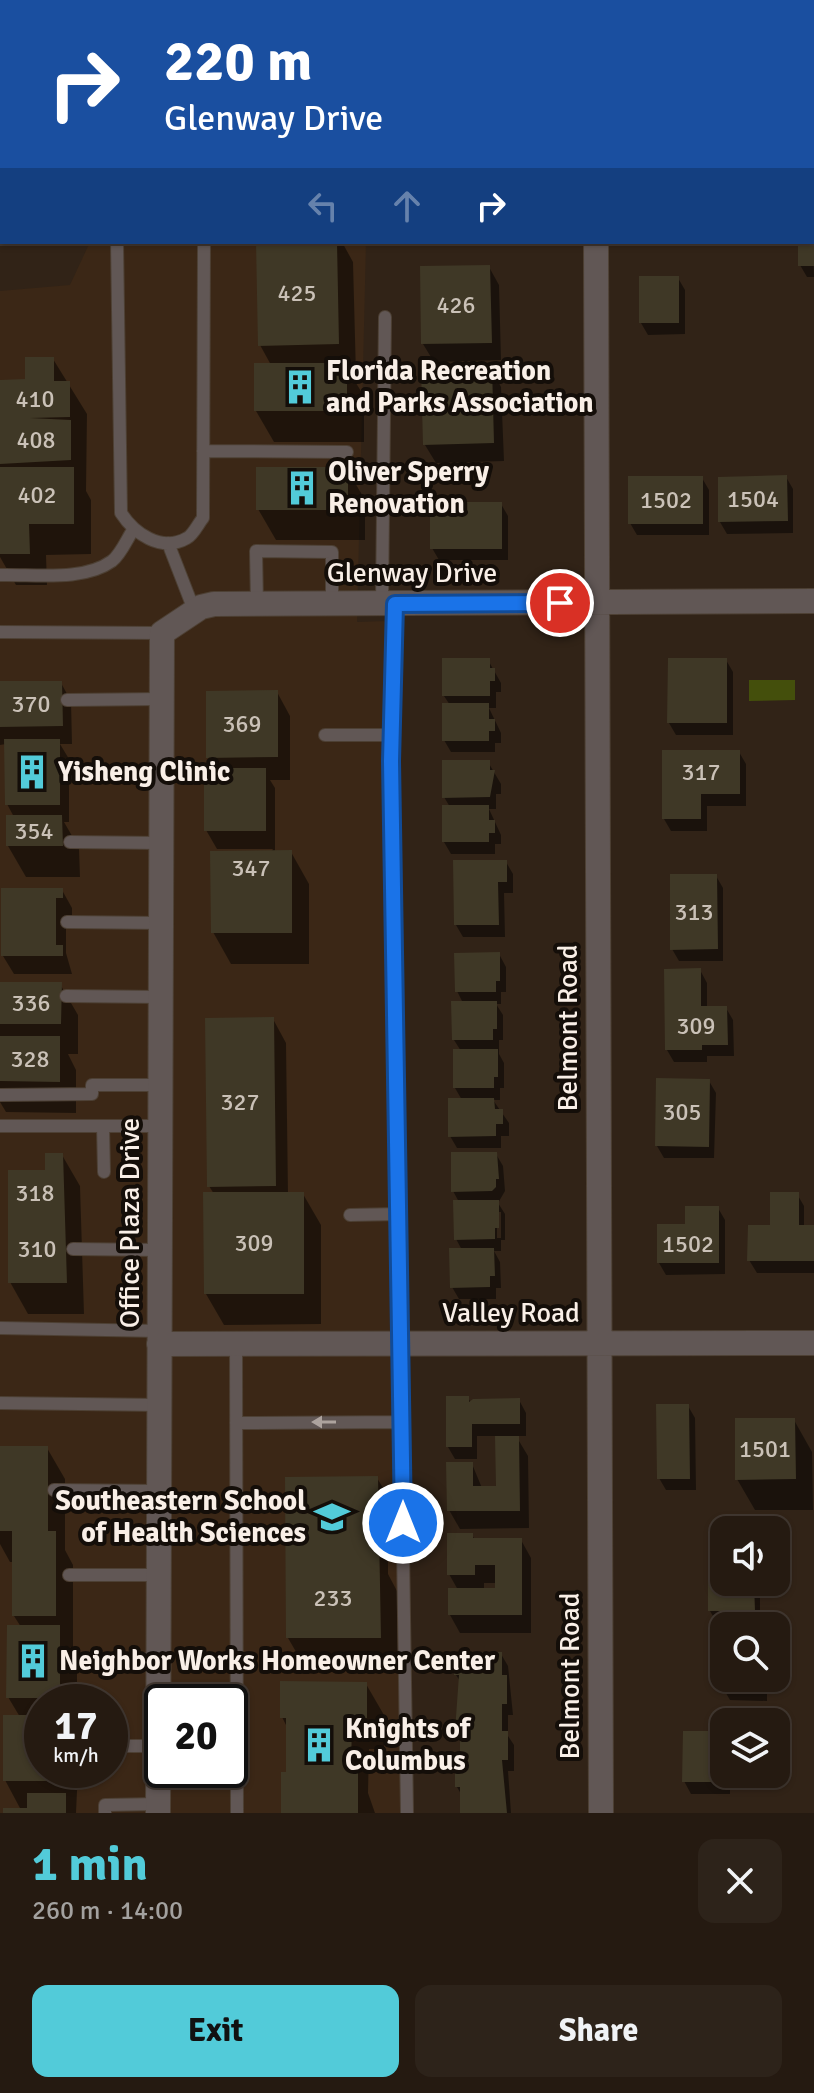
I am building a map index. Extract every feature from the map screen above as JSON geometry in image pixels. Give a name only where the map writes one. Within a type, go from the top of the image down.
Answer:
[{"type":"street","name":"Belmont Road","points":[[596,244],[601,1813]]},
{"type":"street","name":"Glenway Drive","points":[[162,633],[194,610],[214,604],[814,601]]},
{"type":"street","name":"Office Plaza Drive","points":[[158,1684],[162,633]]},
{"type":"street","name":"Valley Road","points":[[159,1338],[236,1344],[814,1343]]},
{"type":"lane","points":[[117,244],[121,513],[133,530],[149,540],[168,543],[187,538],[203,518],[204,244]]},
{"type":"lane","points":[[385,317],[407,1813]]},
{"type":"lane","points":[[203,451],[347,452]]},
{"type":"lane","points":[[0,575],[80,573],[97,568],[114,560],[133,530]]},
{"type":"lane","points":[[168,543],[194,610]]},
{"type":"lane","points":[[257,604],[256,551],[332,552],[332,604]]},
{"type":"lane","points":[[0,632],[162,633]]},
{"type":"lane","points":[[67,700],[161,699]]},
{"type":"lane","points":[[325,735],[391,735]]},
{"type":"lane","points":[[71,773],[161,774]]},
{"type":"lane","points":[[70,842],[161,843]]},
{"type":"lane","points":[[67,922],[161,923]]},
{"type":"lane","points":[[66,996],[161,997]]},
{"type":"lane","points":[[0,1095],[92,1094],[92,1085],[160,1085]]},
{"type":"lane","points":[[0,1126],[160,1126]]},
{"type":"lane","points":[[103,1126],[104,1172]]},
{"type":"lane","points":[[350,1215],[399,1214]]},
{"type":"lane","points":[[73,1249],[160,1250]]},
{"type":"lane","points":[[0,1328],[159,1338]]},
{"type":"lane","points":[[236,1344],[237,1813]]},
{"type":"lane","points":[[0,1403],[159,1405]]},
{"type":"lane","points":[[236,1423],[402,1422]]},
{"type":"lane","points":[[54,1490],[159,1491]]},
{"type":"lane","points":[[69,1575],[159,1575]]},
{"type":"lane","points":[[70,1660],[158,1659]]},
{"type":"lane","points":[[105,1813],[105,1805],[158,1808]]},
{"type":"shaded area","points":[[89,244],[366,244],[357,622],[387,621],[402,1361],[406,1813],[0,1813],[0,291],[70,285]]},
{"type":"shaded area","points":[[749,680],[795,680],[795,700],[749,701]]},
{"type":"building","points":[[256,244],[337,244],[339,344],[258,346]]},
{"type":"building","points":[[798,244],[814,244],[814,266],[798,266]]},
{"type":"building","points":[[490,265],[492,343],[421,344],[420,266]]},
{"type":"building","points":[[639,276],[679,276],[679,323],[639,323]]},
{"type":"building","points":[[25,357],[54,357],[54,381],[70,381],[70,417],[30,418],[71,420],[71,460],[0,464],[0,380],[25,379]]},
{"type":"building","name":"Florida Recreation and Parks Association","points":[[254,363],[347,363],[347,411],[254,411]]},
{"type":"building","points":[[492,366],[494,443],[423,445],[421,368]]},
{"type":"building","points":[[0,467],[74,467],[74,524],[29,524],[30,554],[0,554]]},
{"type":"building","name":"Oliver Sperry Renovation","points":[[256,467],[348,467],[348,510],[256,510]]},
{"type":"building","points":[[787,475],[788,521],[718,522],[718,477]]},
{"type":"building","points":[[628,476],[703,476],[703,524],[628,524]]},
{"type":"building","points":[[430,502],[502,502],[502,549],[430,549]]},
{"type":"building","points":[[442,658],[490,658],[490,668],[495,668],[495,681],[490,681],[490,696],[442,696]]},
{"type":"building","points":[[668,658],[727,658],[727,723],[667,723]]},
{"type":"building","points":[[0,681],[62,681],[63,726],[0,727]]},
{"type":"building","points":[[278,690],[278,757],[206,758],[206,691]]},
{"type":"building","points":[[442,703],[489,703],[489,719],[495,719],[495,731],[489,731],[489,741],[442,741]]},
{"type":"building","name":"Yisheng Clinic","points":[[4,739],[60,739],[60,805],[5,805]]},
{"type":"building","points":[[662,750],[740,750],[740,794],[701,794],[701,819],[662,819]]},
{"type":"building","points":[[442,760],[490,760],[490,770],[495,770],[490,797],[442,798]]},
{"type":"building","points":[[204,768],[266,768],[266,831],[204,831]]},
{"type":"building","points":[[442,805],[489,805],[489,820],[495,820],[495,833],[489,833],[489,842],[442,842]]},
{"type":"building","points":[[6,815],[62,815],[63,846],[6,846]]},
{"type":"building","points":[[292,850],[292,933],[211,933],[210,851]]},
{"type":"building","points":[[453,860],[507,860],[507,882],[498,882],[499,925],[454,925]]},
{"type":"building","points":[[670,874],[717,874],[718,949],[670,950]]},
{"type":"building","points":[[1,888],[63,888],[63,898],[56,898],[56,945],[63,945],[63,956],[1,956]]},
{"type":"building","points":[[500,952],[500,981],[496,981],[496,992],[455,992],[454,953]]},
{"type":"building","points":[[701,968],[701,1006],[727,1006],[728,1045],[702,1045],[702,1050],[665,1050],[664,969]]},
{"type":"building","points":[[0,982],[62,982],[61,1024],[0,1024]]},
{"type":"building","points":[[451,1001],[497,1001],[497,1029],[493,1029],[493,1040],[452,1040]]},
{"type":"building","points":[[274,1017],[276,1186],[207,1187],[205,1018]]},
{"type":"building","points":[[0,1036],[60,1036],[60,1082],[0,1081]]},
{"type":"building","points":[[453,1049],[498,1049],[498,1077],[494,1077],[494,1088],[453,1088]]},
{"type":"building","points":[[656,1078],[710,1079],[709,1147],[655,1146]]},
{"type":"building","points":[[448,1098],[494,1098],[495,1109],[503,1109],[503,1124],[496,1124],[496,1136],[448,1137]]},
{"type":"building","points":[[451,1152],[497,1152],[499,1179],[496,1179],[496,1187],[492,1191],[451,1192]]},
{"type":"building","points":[[45,1153],[63,1153],[67,1283],[8,1283],[8,1170],[45,1170]]},
{"type":"building","points":[[203,1192],[304,1192],[304,1294],[204,1294]]},
{"type":"building","points":[[770,1192],[799,1192],[799,1225],[814,1225],[814,1261],[747,1261],[748,1225],[770,1225]]},
{"type":"building","points":[[453,1200],[499,1200],[499,1228],[495,1228],[495,1239],[454,1240]]},
{"type":"building","points":[[685,1206],[719,1206],[719,1263],[657,1263],[657,1224],[685,1224]]},
{"type":"building","points":[[449,1248],[494,1248],[495,1276],[490,1276],[490,1287],[450,1288]]},
{"type":"building","points":[[446,1396],[469,1396],[469,1402],[473,1399],[520,1398],[520,1424],[472,1424],[472,1447],[446,1447]]},
{"type":"building","points":[[656,1404],[689,1404],[690,1479],[657,1479]]},
{"type":"building","points":[[735,1418],[795,1418],[796,1479],[735,1480]]},
{"type":"building","points":[[495,1436],[519,1436],[520,1511],[447,1511],[446,1462],[473,1462],[473,1486],[496,1486]]},
{"type":"building","points":[[0,1446],[48,1446],[48,1531],[56,1531],[56,1616],[12,1616],[12,1531],[0,1531]]},
{"type":"building","points":[[378,1476],[381,1638],[286,1638],[285,1477]]},
{"type":"building","points":[[447,1533],[473,1533],[473,1538],[522,1538],[522,1615],[448,1615],[448,1588],[495,1588],[495,1565],[475,1565],[475,1575],[447,1575]]},
{"type":"building","points":[[710,1541],[710,1596],[754,1596],[755,1611],[708,1611]]},
{"type":"building","name":"Neighbor Works Homeowner Center","points":[[7,1625],[60,1625],[60,1684],[24,1684],[24,1698],[6,1698]]},
{"type":"building","points":[[454,1652],[502,1652],[502,1675],[507,1675],[507,1704],[502,1704],[502,1731],[508,1731],[508,1760],[502,1760],[507,1813],[460,1813],[460,1787],[455,1787],[455,1760],[460,1760],[460,1731],[455,1731],[459,1675],[454,1675]]},
{"type":"building","points":[[280,1681],[367,1682],[367,1718],[352,1718],[351,1772],[358,1772],[358,1813],[281,1813],[281,1772],[286,1772],[286,1718],[280,1718]]},
{"type":"building","points":[[3,1715],[24,1715],[24,1781],[3,1781]]},
{"type":"building","points":[[683,1731],[710,1731],[710,1782],[682,1782]]},
{"type":"building","points":[[27,1793],[66,1793],[66,1813],[3,1813],[3,1808],[27,1808]]},
{"type":"place","name":"Florida Recreation and Parks Association","points":[[300,387]]},
{"type":"place","name":"Oliver Sperry Renovation","points":[[302,488]]},
{"type":"place","name":"Yisheng Clinic","points":[[32,772]]},
{"type":"place","name":"Southeastern School of Health Sciences","points":[[332,1517]]},
{"type":"place","name":"Neighbor Works Homeowner Center","points":[[33,1661]]},
{"type":"place","name":"Knights of Columbus","points":[[319,1745]]},
{"type":"route","points":[[403,1523],[391,761],[395,604],[560,603]]}]
